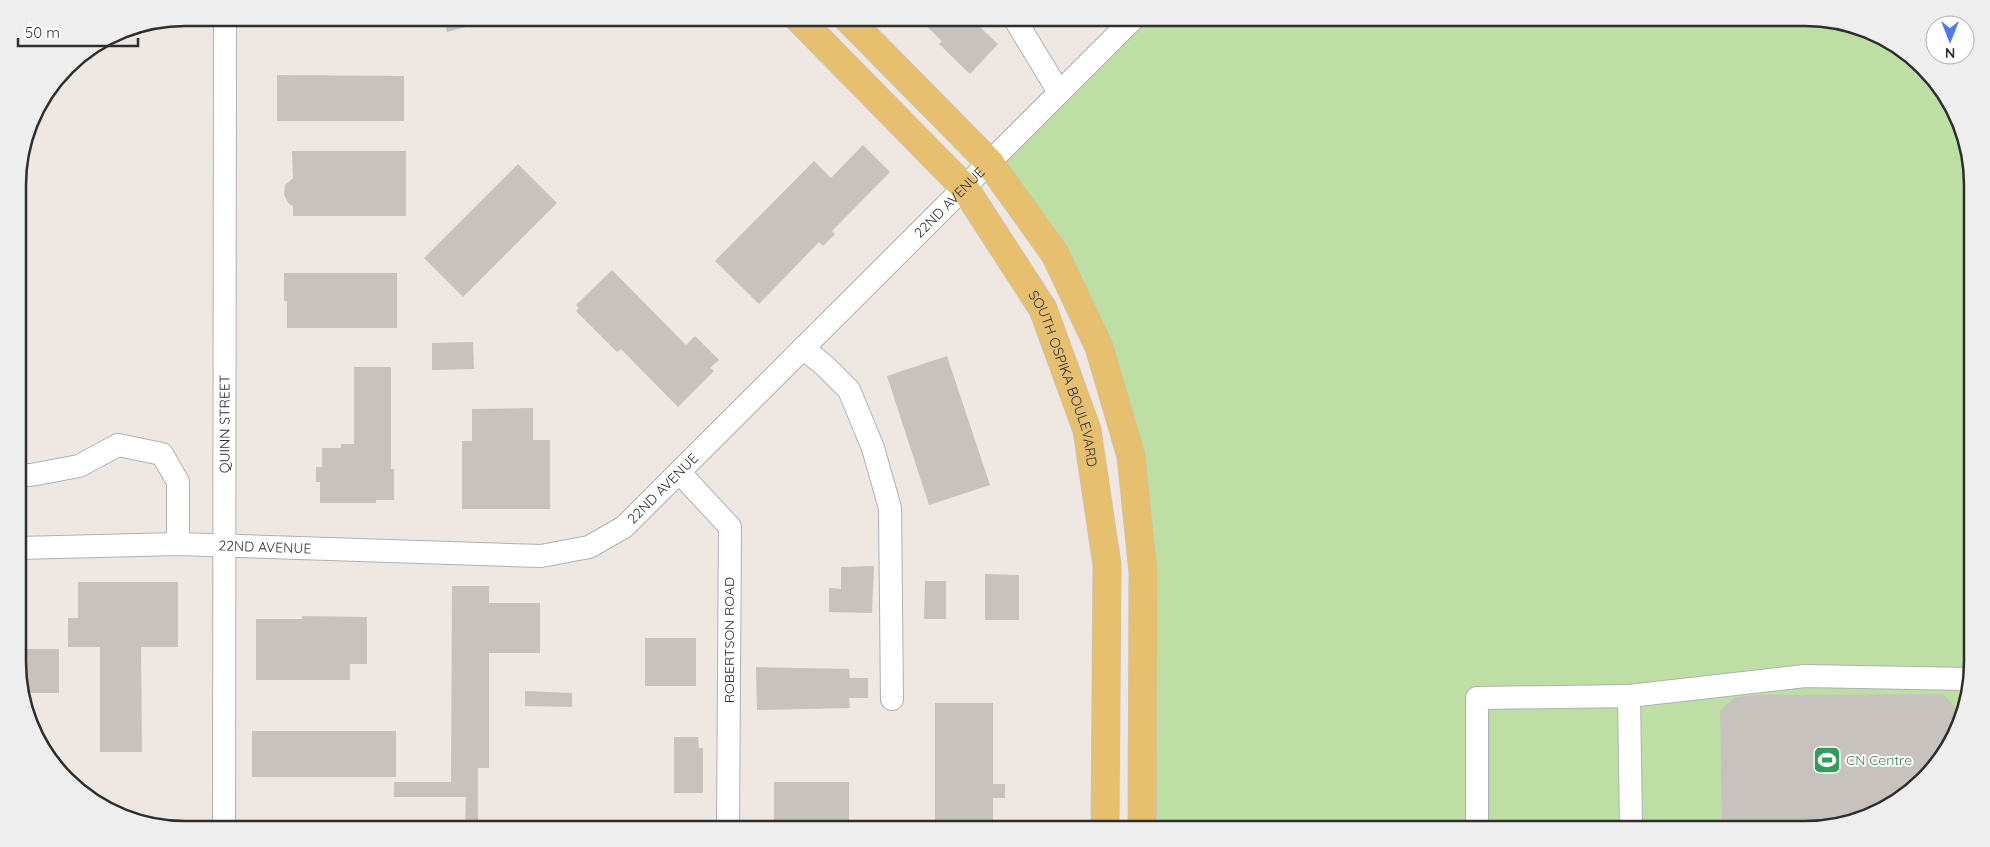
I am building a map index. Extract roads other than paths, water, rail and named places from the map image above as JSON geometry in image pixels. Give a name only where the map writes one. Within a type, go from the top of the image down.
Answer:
[{"type":"main road","name":"SOUTH OSPIKA BOULEVARD","points":[[812,26],[964,187],[1043,309],[1087,430],[1107,565],[1105,820]]},
{"type":"main road","points":[[855,26],[989,162],[1055,254],[1099,347],[1131,456],[1143,572],[1142,820]]},
{"type":"street","name":"QUINN STREET","points":[[224,26],[224,821]]},
{"type":"street","points":[[1019,26],[1059,92]]},
{"type":"street","name":"22ND AVENUE","points":[[26,548],[178,544],[541,556],[589,546],[624,527],[1126,26]]},
{"type":"street","points":[[803,348],[850,390],[873,448],[890,508],[892,699]]},
{"type":"street","points":[[26,475],[79,466],[118,445],[162,454],[178,482],[178,544]]},
{"type":"street","name":"ROBERTSON ROAD","points":[[679,472],[730,527],[728,821]]},
{"type":"street","points":[[1477,820],[1477,698],[1629,696],[1805,676],[1962,679]]},
{"type":"street","points":[[1629,696],[1631,820]]},
{"type":"place","name":"CN Centre","points":[[1827,760]]}]
